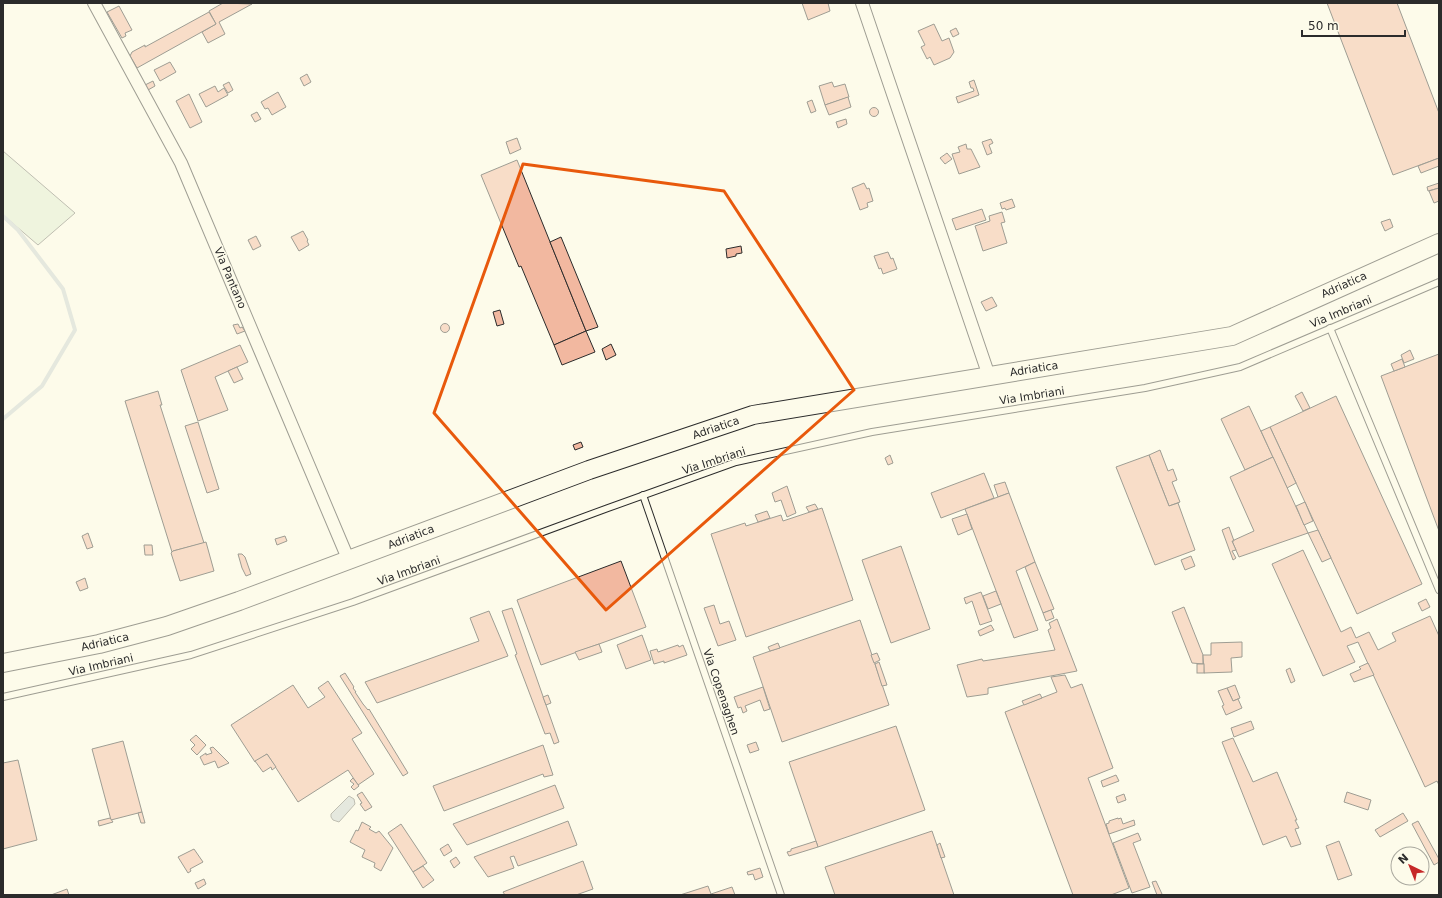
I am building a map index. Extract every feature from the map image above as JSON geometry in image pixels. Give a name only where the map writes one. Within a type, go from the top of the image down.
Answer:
[{"type":"main road","name":"Adriatica","points":[[3,663],[99,644],[166,626],[349,561],[589,470],[753,415],[1232,336],[1439,243]]},
{"type":"street","name":"Via Pantano","points":[[94,3],[181,163],[349,561]]},
{"type":"street","points":[[862,3],[989,376]]},
{"type":"lane","name":"Via Imbriani","points":[[3,697],[191,655],[353,602],[736,462],[865,434],[1145,388],[1240,367],[1439,282]]},
{"type":"lane","points":[[1330,328],[1439,590]]},
{"type":"lane","name":"Via Copenaghen","points":[[643,495],[781,895]]},
{"type":"highlighted area","points":[[523,164],[724,191],[854,390],[606,610],[434,413]]},
{"type":"green space","points":[[3,151],[75,213],[38,245],[3,215]]},
{"type":"shaded area","points":[[349,796],[354,799],[355,804],[339,822],[333,820],[331,814]]},
{"type":"building","points":[[223,3],[252,4],[219,22],[225,34],[208,43],[202,32],[216,24],[209,11]]},
{"type":"building","points":[[802,3],[828,3],[830,11],[808,20]]},
{"type":"building","points":[[1327,3],[1397,3],[1439,113],[1439,158],[1393,175]]},
{"type":"building","points":[[119,6],[132,30],[125,33],[126,36],[122,38],[107,12]]},
{"type":"building","points":[[209,12],[216,24],[137,68],[130,56],[132,52],[145,45],[145,47]]},
{"type":"building","points":[[934,24],[942,41],[949,38],[954,52],[950,58],[934,65],[930,57],[927,59],[921,47],[925,45],[918,31]]},
{"type":"building","points":[[956,28],[959,34],[953,37],[950,31]]},
{"type":"building","points":[[170,62],[176,72],[160,81],[154,70]]},
{"type":"building","points":[[307,74],[311,82],[304,86],[300,78]]},
{"type":"building","points":[[974,80],[979,95],[958,103],[956,97],[974,91],[969,82]]},
{"type":"building","points":[[153,81],[155,86],[148,90],[145,85]]},
{"type":"building","points":[[229,82],[233,90],[228,93],[223,85]]},
{"type":"building","points":[[832,82],[834,87],[845,84],[849,97],[825,105],[819,86]]},
{"type":"building","points":[[215,86],[218,92],[224,88],[228,95],[206,107],[199,94]]},
{"type":"building","points":[[278,92],[286,107],[272,115],[268,108],[265,109],[261,102]]},
{"type":"building","points":[[189,94],[202,122],[190,128],[176,101]]},
{"type":"building","points":[[848,97],[851,107],[829,115],[825,105]]},
{"type":"building","points":[[812,100],[816,111],[811,113],[807,102]]},
{"type":"building","points":[[874,107],[879,112],[874,117],[869,112]]},
{"type":"building","points":[[257,112],[261,119],[255,122],[251,115]]},
{"type":"building","points":[[846,119],[847,124],[838,128],[836,122]]},
{"type":"building","points":[[517,138],[521,149],[510,154],[506,142]]},
{"type":"building","points":[[991,139],[993,143],[989,145],[992,153],[987,155],[982,142]]},
{"type":"building","points":[[966,144],[967,149],[971,149],[980,167],[959,174],[952,154],[960,152],[958,147]]},
{"type":"building","points":[[947,153],[952,159],[945,164],[940,158]]},
{"type":"building","points":[[1439,158],[1439,166],[1421,173],[1418,166]]},
{"type":"building","points":[[517,160],[586,331],[554,345],[521,266],[519,267],[481,175]]},
{"type":"building","points":[[864,183],[867,189],[869,188],[873,201],[867,203],[868,207],[860,210],[852,188]]},
{"type":"building","points":[[1439,183],[1439,188],[1428,191],[1427,187]]},
{"type":"building","points":[[1439,188],[1439,201],[1434,203],[1429,191]]},
{"type":"building","points":[[1012,199],[1015,207],[1006,210],[1005,208],[1002,209],[1000,203]]},
{"type":"building","points":[[982,209],[986,220],[956,230],[952,219]]},
{"type":"building","points":[[1002,212],[1005,222],[1001,223],[1007,243],[983,251],[975,226],[990,221],[989,216]]},
{"type":"building","points":[[1390,219],[1393,227],[1385,231],[1381,222]]},
{"type":"building","points":[[303,231],[309,245],[299,251],[291,237]]},
{"type":"building","points":[[256,236],[261,246],[253,250],[248,240]]},
{"type":"building","points":[[561,237],[598,327],[586,331],[550,242]]},
{"type":"building","points":[[741,246],[742,253],[727,258],[726,249]]},
{"type":"building","points":[[888,252],[891,259],[893,258],[897,269],[883,274],[881,268],[879,269],[874,256]]},
{"type":"building","points":[[992,297],[997,306],[986,311],[981,302]]},
{"type":"building","points":[[500,310],[504,324],[497,326],[493,312]]},
{"type":"building","points":[[238,324],[240,328],[242,327],[245,331],[237,334],[233,325]]},
{"type":"building","points":[[443,324],[447,324],[449,328],[447,332],[443,332],[441,330],[441,326]]},
{"type":"building","points":[[586,331],[595,352],[562,365],[554,345]]},
{"type":"building","points":[[611,344],[616,355],[606,360],[602,349]]},
{"type":"building","points":[[240,345],[248,362],[215,377],[228,410],[198,421],[181,370]]},
{"type":"building","points":[[1410,350],[1414,359],[1404,363],[1401,355]]},
{"type":"building","points":[[1439,354],[1439,531],[1381,376]]},
{"type":"building","points":[[1402,359],[1405,367],[1394,371],[1391,364]]},
{"type":"building","points":[[237,367],[243,379],[234,383],[228,371]]},
{"type":"building","points":[[158,391],[162,405],[160,405],[204,543],[172,552],[125,401]]},
{"type":"building","points":[[1302,392],[1310,408],[1303,411],[1295,396]]},
{"type":"building","points":[[1336,396],[1422,584],[1357,614],[1270,427]]},
{"type":"building","points":[[1249,406],[1273,457],[1245,470],[1221,419]]},
{"type":"building","points":[[198,422],[219,489],[207,493],[185,426]]},
{"type":"building","points":[[1270,427],[1296,483],[1287,488],[1261,431]]},
{"type":"building","points":[[581,442],[583,447],[575,450],[573,445]]},
{"type":"building","points":[[1160,450],[1168,471],[1173,469],[1177,480],[1172,482],[1180,502],[1169,506],[1149,455]]},
{"type":"building","points":[[890,455],[893,463],[888,465],[885,458]]},
{"type":"building","points":[[1149,455],[1169,506],[1178,503],[1195,550],[1155,565],[1116,467]]},
{"type":"building","points":[[1273,457],[1308,533],[1239,557],[1232,541],[1254,531],[1230,477]]},
{"type":"building","points":[[984,473],[994,498],[941,518],[931,493]]},
{"type":"building","points":[[1005,482],[1009,493],[998,497],[994,485]]},
{"type":"building","points":[[787,486],[796,513],[787,517],[781,500],[775,502],[772,493]]},
{"type":"building","points":[[1009,493],[1035,562],[1016,571],[1038,630],[1014,638],[965,509]]},
{"type":"building","points":[[1305,502],[1313,521],[1304,525],[1296,506]]},
{"type":"building","points":[[815,504],[818,509],[809,512],[806,507]]},
{"type":"building","points":[[822,508],[853,600],[746,637],[711,534],[745,523],[746,526],[781,515],[783,521]]},
{"type":"building","points":[[767,511],[770,518],[758,522],[755,515]]},
{"type":"building","points":[[967,514],[972,529],[958,535],[952,519]]},
{"type":"building","points":[[1229,527],[1234,541],[1232,541],[1236,550],[1232,551],[1236,558],[1233,560],[1222,530]]},
{"type":"building","points":[[1318,530],[1331,558],[1322,562],[1308,533]]},
{"type":"building","points":[[88,533],[93,547],[87,549],[82,536]]},
{"type":"building","points":[[285,536],[287,541],[277,545],[275,539]]},
{"type":"building","points":[[206,542],[214,571],[180,581],[171,553],[173,551]]},
{"type":"building","points":[[144,545],[152,545],[153,555],[145,555]]},
{"type":"building","points":[[901,546],[930,629],[891,643],[862,560]]},
{"type":"building","points":[[1303,550],[1341,632],[1351,627],[1356,638],[1369,632],[1378,650],[1396,641],[1392,633],[1430,616],[1439,636],[1439,785],[1437,781],[1425,787],[1358,642],[1347,646],[1355,662],[1323,676],[1272,564]]},
{"type":"building","points":[[238,554],[242,554],[245,557],[251,574],[246,576]]},
{"type":"building","points":[[1191,556],[1195,566],[1185,570],[1181,560]]},
{"type":"building","points":[[621,561],[646,627],[541,665],[517,600]]},
{"type":"building","points":[[1035,562],[1054,609],[1043,613],[1025,567]]},
{"type":"building","points":[[85,578],[88,588],[80,591],[76,582]]},
{"type":"building","points":[[996,591],[1001,604],[988,609],[983,596]]},
{"type":"building","points":[[981,592],[992,621],[980,625],[972,601],[966,604],[964,598]]},
{"type":"building","points":[[1426,599],[1430,607],[1422,611],[1418,603]]},
{"type":"building","points":[[714,605],[720,624],[729,621],[736,640],[718,646],[704,608]]},
{"type":"building","points":[[1184,607],[1203,655],[1203,664],[1192,663],[1172,612]]},
{"type":"building","points":[[512,608],[559,742],[554,744],[550,733],[545,734],[515,655],[517,654],[502,611]]},
{"type":"building","points":[[1051,610],[1054,618],[1046,621],[1043,613]]},
{"type":"building","points":[[489,611],[508,656],[377,703],[365,682],[479,641],[470,618]]},
{"type":"building","points":[[1057,619],[1077,671],[988,688],[988,694],[967,697],[957,665],[982,659],[983,661],[1055,650],[1048,630],[1051,628],[1049,623]]},
{"type":"building","points":[[860,620],[889,705],[782,742],[753,657]]},
{"type":"building","points":[[991,625],[994,630],[980,636],[978,631]]},
{"type":"building","points":[[642,635],[651,660],[626,669],[617,645]]},
{"type":"building","points":[[1242,642],[1242,657],[1231,658],[1232,672],[1204,673],[1203,655],[1211,655],[1211,643]]},
{"type":"building","points":[[778,643],[780,648],[770,651],[768,647]]},
{"type":"building","points":[[599,644],[602,652],[579,660],[575,652]]},
{"type":"building","points":[[678,645],[679,647],[683,645],[687,655],[664,663],[664,661],[654,664],[650,651],[657,649],[658,652]]},
{"type":"building","points":[[877,653],[880,660],[874,663],[871,655]]},
{"type":"building","points":[[879,662],[887,685],[882,686],[875,664]]},
{"type":"building","points":[[1368,663],[1374,675],[1354,682],[1350,674],[1361,669],[1359,667]]},
{"type":"building","points":[[1197,664],[1204,664],[1204,673],[1197,673]]},
{"type":"building","points":[[1290,668],[1295,681],[1291,683],[1286,670]]},
{"type":"building","points":[[345,673],[354,687],[355,692],[363,704],[368,710],[369,709],[408,773],[403,776],[340,676]]},
{"type":"building","points":[[1065,675],[1071,688],[1082,684],[1113,768],[1088,778],[1129,888],[1111,895],[1073,895],[1005,712],[1057,692],[1051,677]]},
{"type":"building","points":[[328,681],[362,733],[352,739],[374,774],[358,785],[348,770],[298,802],[267,754],[255,762],[231,725],[293,685],[308,708],[325,697],[318,688]]},
{"type":"building","points":[[1235,685],[1240,698],[1233,701],[1227,688]]},
{"type":"building","points":[[763,687],[770,709],[764,711],[760,700],[745,706],[747,711],[743,713],[741,707],[738,708],[734,697]]},
{"type":"building","points":[[1227,688],[1233,701],[1238,699],[1242,708],[1226,715],[1222,706],[1224,705],[1218,691]]},
{"type":"building","points":[[1040,694],[1042,698],[1024,705],[1022,701]]},
{"type":"building","points":[[548,695],[551,703],[546,705],[543,697]]},
{"type":"building","points":[[1251,721],[1254,729],[1234,737],[1231,728]]},
{"type":"building","points":[[896,726],[925,810],[818,847],[789,762]]},
{"type":"building","points":[[196,735],[206,745],[197,755],[191,749],[195,745],[190,740]]},
{"type":"building","points":[[1233,738],[1253,782],[1277,772],[1297,820],[1295,820],[1299,828],[1295,829],[1301,844],[1291,847],[1286,836],[1263,845],[1222,742]]},
{"type":"building","points":[[123,741],[142,812],[111,820],[92,749]]},
{"type":"building","points":[[756,742],[759,750],[750,753],[747,745]]},
{"type":"building","points":[[543,745],[553,775],[544,777],[543,774],[444,811],[433,786]]},
{"type":"building","points":[[213,747],[229,763],[218,768],[215,761],[204,765],[200,757],[206,753],[206,755],[212,753],[210,748]]},
{"type":"building","points":[[267,754],[276,767],[272,770],[271,767],[263,772],[255,761]]},
{"type":"building","points":[[18,760],[37,840],[3,849],[3,763]]},
{"type":"building","points":[[1116,775],[1119,781],[1103,787],[1101,781]]},
{"type":"building","points":[[353,778],[359,786],[354,790],[351,787],[354,784],[350,781]]},
{"type":"building","points":[[555,785],[564,808],[467,845],[453,824]]},
{"type":"building","points":[[362,792],[372,807],[365,811],[360,804],[362,803],[357,795]]},
{"type":"building","points":[[1347,792],[1371,800],[1368,810],[1344,802]]},
{"type":"building","points":[[1124,794],[1126,800],[1118,803],[1116,797]]},
{"type":"building","points":[[142,812],[145,823],[141,823],[138,813]]},
{"type":"building","points":[[1403,813],[1408,821],[1380,837],[1375,830]]},
{"type":"building","points":[[110,818],[113,822],[99,826],[98,821]]},
{"type":"building","points":[[1121,818],[1123,824],[1134,820],[1135,825],[1109,834],[1106,824],[1109,823],[1109,821]]},
{"type":"building","points":[[568,821],[577,845],[518,866],[514,856],[510,857],[514,868],[488,877],[474,857]]},
{"type":"building","points":[[1418,821],[1439,859],[1439,862],[1434,865],[1430,858],[1430,846],[1424,846],[1412,824]]},
{"type":"building","points":[[362,822],[371,827],[369,829],[376,833],[379,831],[393,848],[381,871],[374,867],[375,863],[362,857],[365,850],[350,842],[356,830],[358,831]]},
{"type":"building","points":[[401,824],[427,863],[413,872],[388,833]]},
{"type":"building","points":[[932,831],[954,895],[835,895],[825,867]]},
{"type":"building","points":[[1138,833],[1141,840],[1133,843],[1150,887],[1132,893],[1113,843]]},
{"type":"building","points":[[816,841],[818,847],[789,856],[787,852],[791,851],[791,849]]},
{"type":"building","points":[[1339,841],[1352,875],[1338,880],[1326,846]]},
{"type":"building","points":[[940,843],[945,857],[941,858],[937,845]]},
{"type":"building","points":[[448,844],[452,851],[444,856],[440,849]]},
{"type":"building","points":[[194,849],[203,862],[190,869],[191,871],[188,873],[178,857]]},
{"type":"building","points":[[456,857],[460,863],[454,868],[450,861]]},
{"type":"building","points":[[583,861],[593,889],[576,895],[505,895],[503,892]]},
{"type":"building","points":[[423,866],[434,880],[423,888],[413,872]]},
{"type":"building","points":[[760,868],[763,877],[755,880],[753,874],[748,875],[747,872]]},
{"type":"building","points":[[204,879],[206,884],[198,889],[195,883]]},
{"type":"building","points":[[1156,881],[1162,894],[1160,895],[1157,895],[1152,882]]},
{"type":"building","points":[[708,886],[711,894],[732,887],[735,895],[680,895]]},
{"type":"building","points":[[67,889],[69,895],[51,895]]},
{"type":"waterway","points":[[3,216],[18,230],[63,289],[75,330],[42,386],[3,419]]}]
